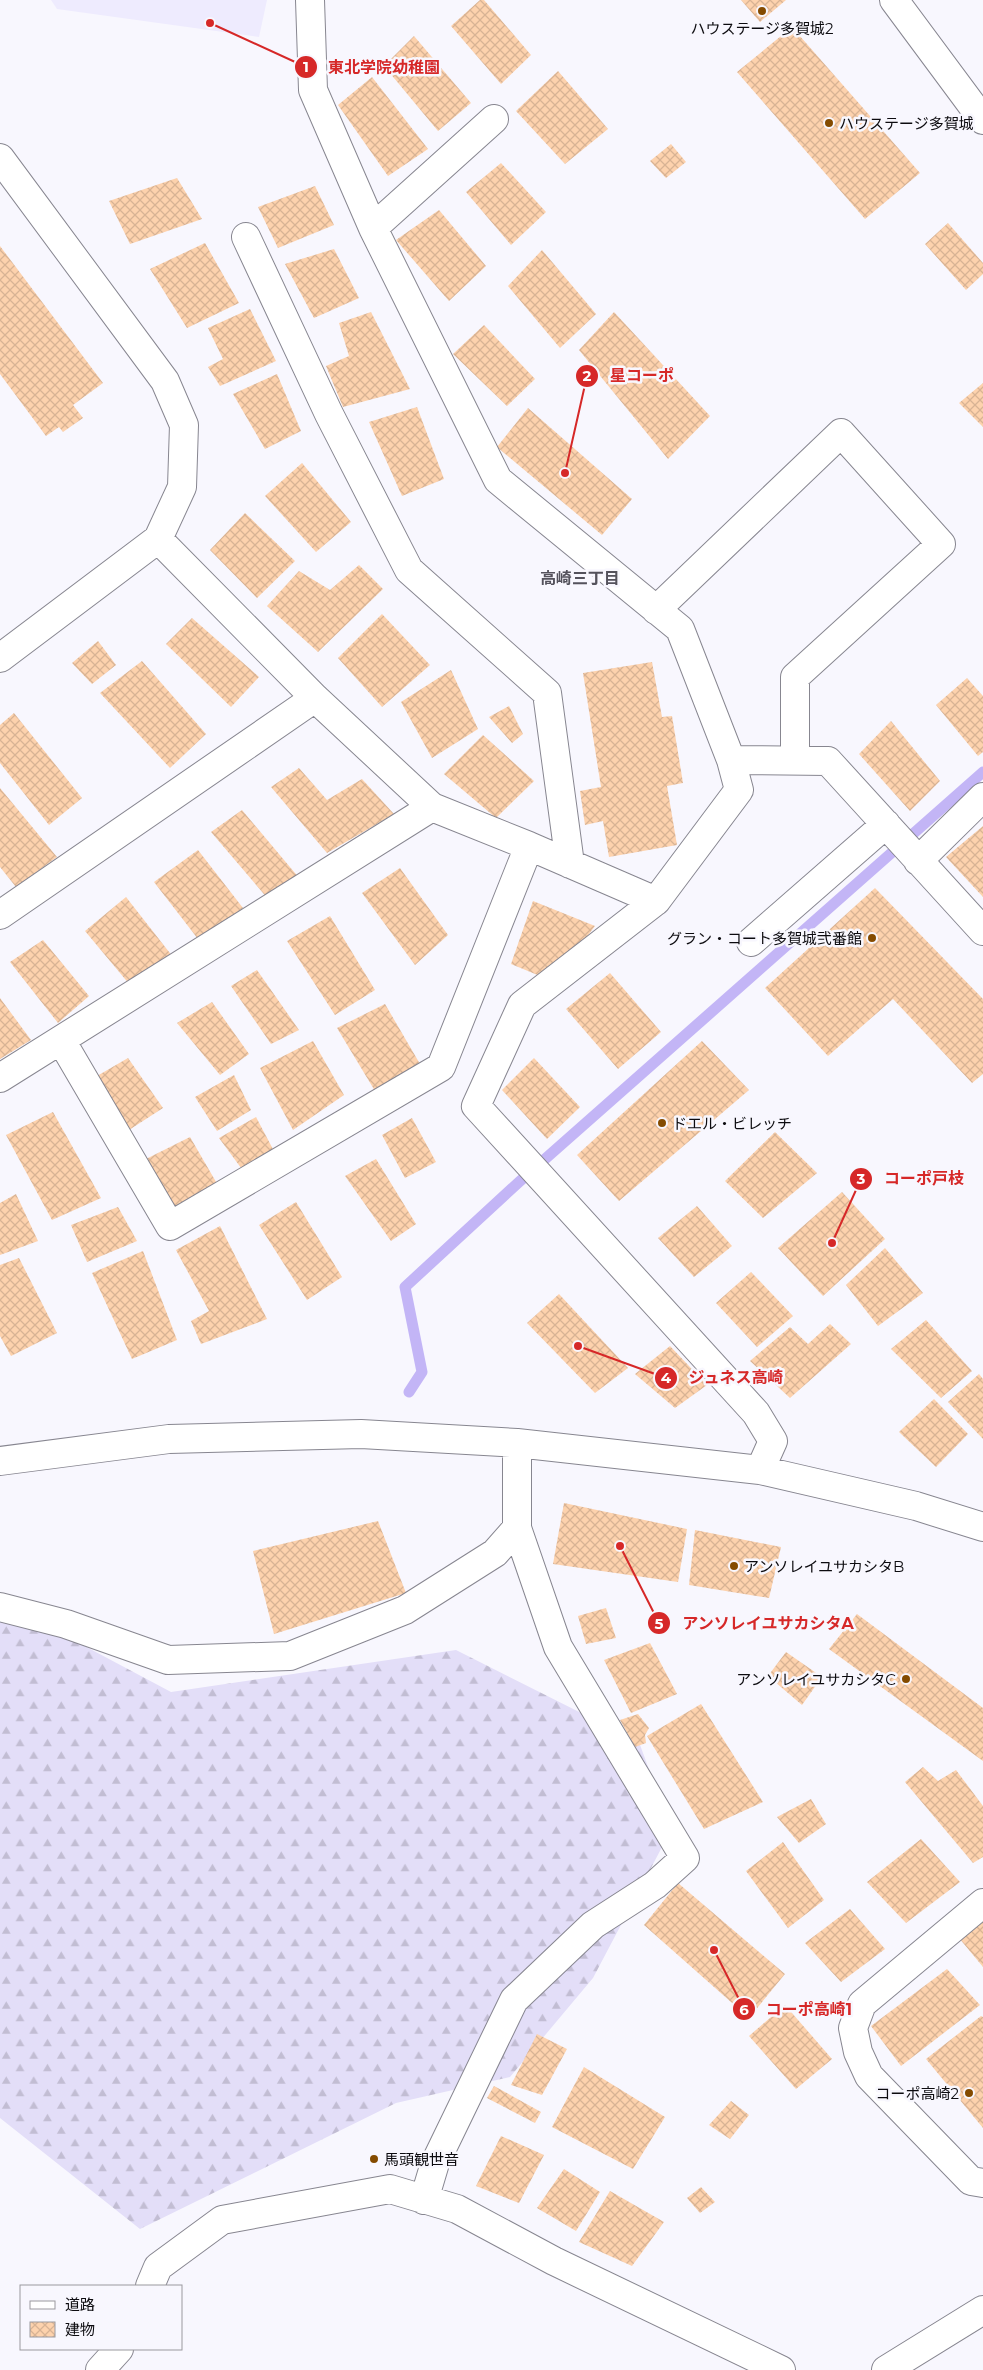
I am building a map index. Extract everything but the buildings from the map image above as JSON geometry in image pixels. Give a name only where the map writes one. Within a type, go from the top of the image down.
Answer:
[{"type":"street","points":[[310,0],[313,90],[373,228],[498,480],[680,629],[731,760],[738,790],[656,901],[522,1005],[476,1106],[756,1413],[773,1441],[760,1470]]},
{"type":"street","points":[[894,0],[983,120]]},
{"type":"street","points":[[373,228],[494,119]]},
{"type":"street","points":[[0,158],[165,381],[184,425],[182,487],[158,539],[0,658]]},
{"type":"street","points":[[246,237],[329,414],[409,570],[547,693],[570,864]]},
{"type":"street","points":[[656,610],[841,433],[941,544],[795,678],[795,760]]},
{"type":"street","points":[[158,539],[315,698],[432,807],[529,846],[656,901]]},
{"type":"street","points":[[0,915],[315,698]]},
{"type":"street","points":[[731,760],[828,761],[983,931]]},
{"type":"street","points":[[750,942],[903,843],[983,797]]},
{"type":"street","points":[[0,1078],[432,807]]},
{"type":"street","points":[[61,1040],[170,1226],[441,1067],[529,846]]},
{"type":"street","points":[[0,1461],[170,1439],[361,1434],[517,1443],[760,1470],[916,1506],[983,1527]]},
{"type":"street","points":[[424,2200],[435,2163],[514,2000],[594,1925],[655,1885],[685,1858],[558,1647],[517,1528],[517,1443]]},
{"type":"street","points":[[0,1607],[66,1624],[168,1660],[290,1656],[405,1610],[495,1553],[517,1528]]},
{"type":"street","points":[[983,1903],[862,2004],[853,2028],[858,2052],[869,2076],[971,2181],[983,2183]]},
{"type":"street","points":[[150,2285],[158,2267],[222,2220],[390,2189],[457,2209],[554,2261],[781,2370]]},
{"type":"street","points":[[886,2370],[983,2310]]},
{"type":"street","points":[[100,2370],[118,2350]]},
{"type":"shaded area","points":[[51,0],[267,0],[259,37],[57,9]]},
{"type":"green space","points":[[0,1601],[171,1692],[456,1650],[639,1742],[671,1830],[593,1978],[510,2077],[396,2103],[140,2229],[0,2118]]},
{"type":"waterway","points":[[409,1392],[422,1372],[405,1287],[519,1182],[983,772]]},
{"type":"place","name":"ハウステージ多賀城2","points":[[762,11]]},
{"type":"place","name":"東北学院幼稚園","points":[[210,23]]},
{"type":"place","name":"ハウステージ多賀城","points":[[829,123]]},
{"type":"place","name":"星コーポ","points":[[565,473]]},
{"type":"place","name":"グラン・コート多賀城弐番館","points":[[872,938]]},
{"type":"place","name":"ドエル・ビレッチ","points":[[662,1123]]},
{"type":"place","name":"コーポ戸枝","points":[[832,1243]]},
{"type":"place","name":"ジュネス高崎","points":[[578,1346]]},
{"type":"place","name":"アンソレイユサカシタA","points":[[620,1546]]},
{"type":"place","name":"アンソレイユサカシタB","points":[[734,1566]]},
{"type":"place","name":"アンソレイユサカシタC","points":[[906,1679]]},
{"type":"place","name":"コーポ高崎1","points":[[714,1950]]},
{"type":"place","name":"コーポ高崎2","points":[[969,2093]]},
{"type":"place","name":"馬頭観世音","points":[[374,2159]]},
{"type":"district","name":"高崎三丁目","points":[[580,578]]}]
